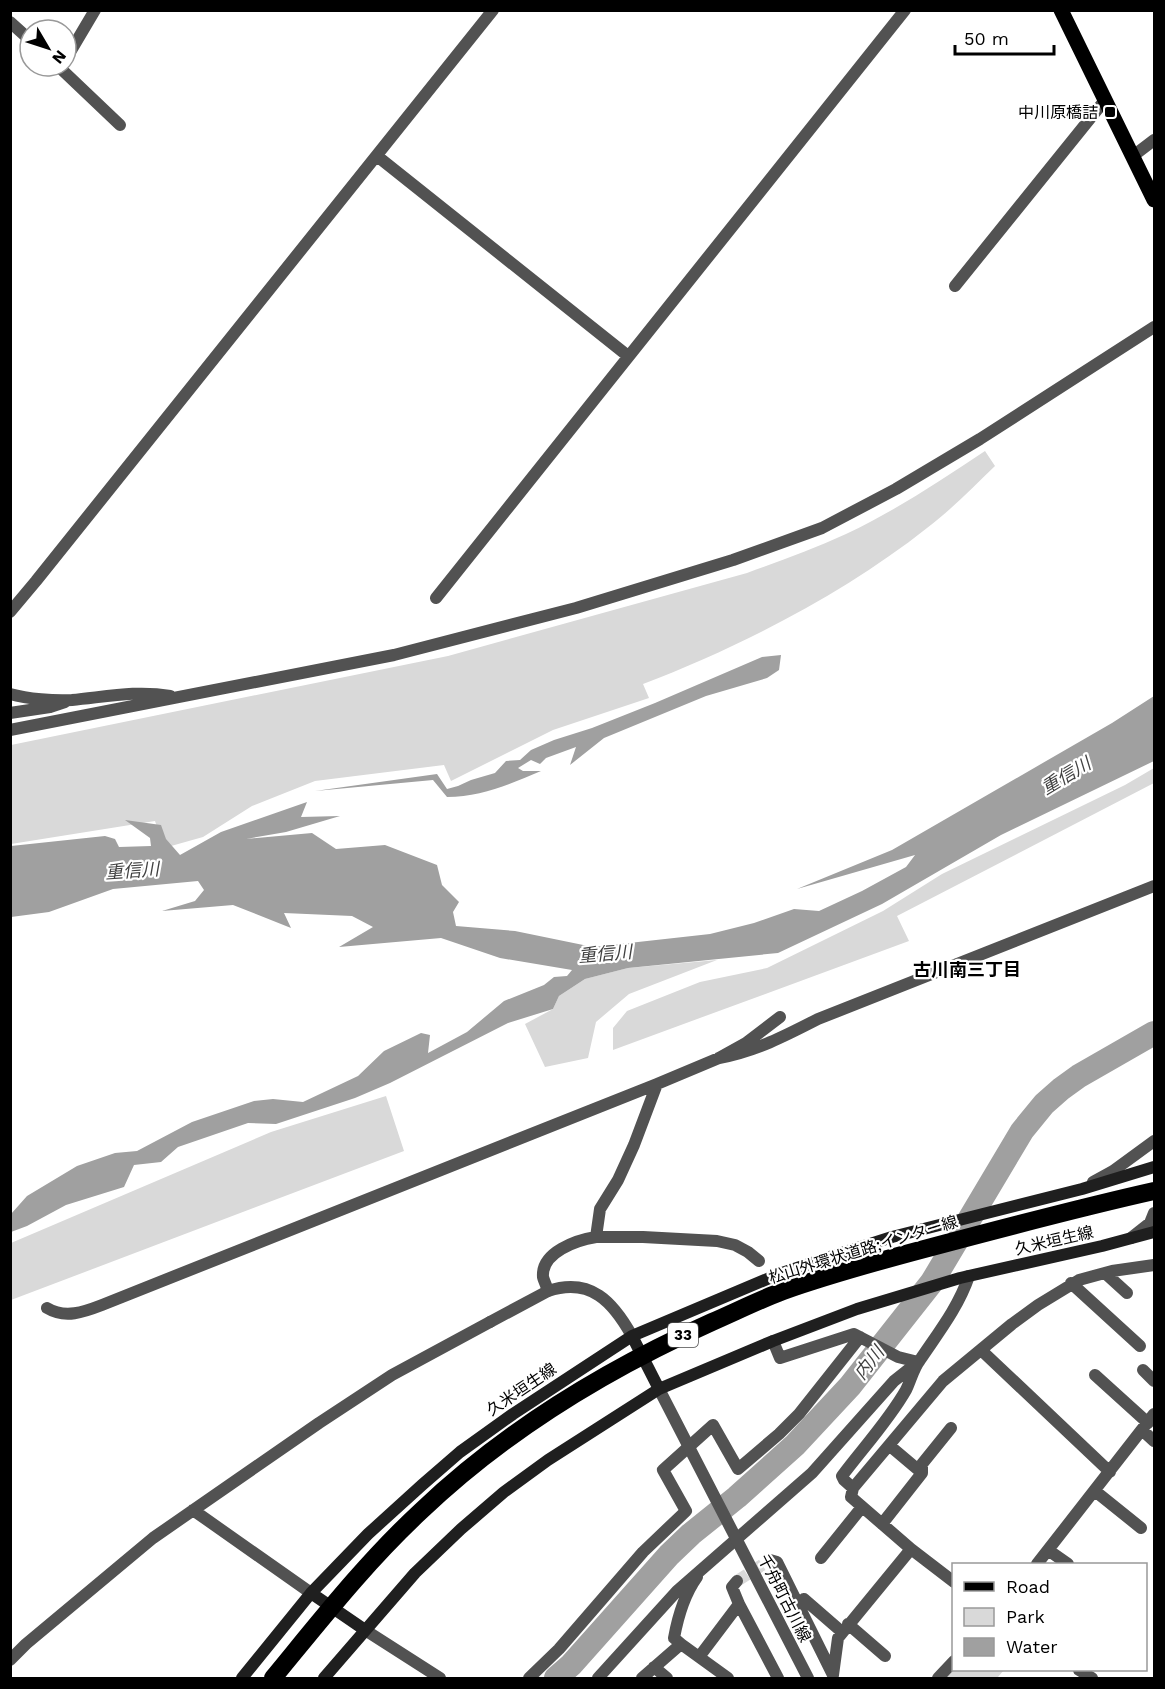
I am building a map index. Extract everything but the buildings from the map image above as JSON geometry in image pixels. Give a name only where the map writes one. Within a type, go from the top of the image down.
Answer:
[{"type":"highway","name":"松山外環状道路;インター線","points":[[273,1678],[376,1556],[429,1503],[522,1428],[621,1366],[677,1338],[793,1288],[856,1268],[1045,1216],[1155,1191]]},
{"type":"highway","name":"松山外環状道路;インター線","points":[[278,1678],[303,1642]]},
{"type":"main road","points":[[1060,10],[1155,200]]},
{"type":"main road","points":[[1082,1189],[1155,1167]]},
{"type":"main road","name":"久米垣生線","points":[[242,1678],[310,1593],[375,1527],[460,1452],[513,1414],[632,1336],[779,1274],[892,1237],[1082,1189]]},
{"type":"main road","name":"久米垣生線","points":[[773,1341],[857,1309],[965,1277],[1155,1232]]},
{"type":"main road","points":[[632,1336],[659,1389]]},
{"type":"main road","points":[[324,1678],[415,1573],[504,1492],[548,1460],[659,1389],[773,1341]]},
{"type":"main road","points":[[310,1593],[365,1630]]},
{"type":"street","points":[[10,14],[14,10]]},
{"type":"street","points":[[78,38],[95,10]]},
{"type":"street","points":[[10,612],[493,10]]},
{"type":"street","points":[[436,598],[905,10]]},
{"type":"street","points":[[75,78],[120,125]]},
{"type":"street","points":[[955,286],[1105,100]]},
{"type":"street","points":[[1133,156],[1155,140]]},
{"type":"street","points":[[377,156],[628,356]]},
{"type":"street","points":[[10,730],[394,656],[587,604],[733,560],[822,528],[896,489],[1155,327]]},
{"type":"street","points":[[10,694],[21,697],[69,700],[105,695],[156,693],[180,697]]},
{"type":"street","points":[[10,713],[50,707],[69,700]]},
{"type":"street","points":[[719,1058],[754,1049],[818,1019],[1155,886]]},
{"type":"street","points":[[47,1308],[55,1313],[63,1314],[102,1305],[719,1058],[746,1043],[780,1017]]},
{"type":"street","points":[[596,1237],[600,1209],[618,1180],[634,1145],[657,1084]]},
{"type":"street","points":[[1082,1189],[1113,1171],[1155,1141]]},
{"type":"street","points":[[1131,1238],[1149,1223],[1155,1213]]},
{"type":"street","points":[[548,1291],[543,1278],[547,1263],[560,1249],[578,1240],[596,1237],[717,1241],[735,1245],[759,1261]]},
{"type":"street","points":[[849,1485],[890,1446],[943,1381],[1012,1324],[1071,1284],[1105,1273],[1155,1265]]},
{"type":"street","points":[[1105,1273],[1127,1293]]},
{"type":"street","points":[[952,1580],[911,1549],[851,1497],[849,1485],[842,1476],[906,1390],[918,1362],[960,1300],[965,1277]]},
{"type":"street","points":[[1071,1284],[1140,1346]]},
{"type":"street","points":[[10,1660],[103,1578],[153,1539],[319,1423],[383,1380],[548,1291],[558,1287],[572,1287],[598,1294],[621,1317],[632,1336]]},
{"type":"street","points":[[773,1341],[780,1358],[854,1334],[898,1357],[918,1362]]},
{"type":"street","points":[[529,1678],[559,1649],[643,1552],[686,1511],[663,1470],[713,1425],[738,1469],[799,1414],[862,1338]]},
{"type":"street","points":[[981,1350],[1110,1472]]},
{"type":"street","points":[[597,1678],[677,1591],[735,1536],[812,1473],[894,1381],[918,1362]]},
{"type":"street","points":[[1143,1370],[1155,1381]]},
{"type":"street","points":[[1095,1375],[1148,1422],[1155,1441]]},
{"type":"street","points":[[659,1389],[689,1447]]},
{"type":"street","points":[[1038,1563],[1148,1422]]},
{"type":"street","points":[[882,1524],[922,1473],[922,1464],[951,1428]]},
{"type":"street","points":[[890,1446],[922,1473]]},
{"type":"street","name":"千舟町古川線","points":[[689,1447],[808,1678]]},
{"type":"street","points":[[1095,1491],[1141,1528]]},
{"type":"street","points":[[821,1558],[862,1507]]},
{"type":"street","points":[[193,1510],[310,1593]]},
{"type":"street","points":[[834,1677],[838,1638],[911,1549]]},
{"type":"street","points":[[1048,1550],[1067,1563]]},
{"type":"street","points":[[770,1560],[777,1562],[834,1677]]},
{"type":"street","points":[[707,1564],[694,1581],[685,1599],[674,1638],[728,1678]]},
{"type":"street","points":[[737,1581],[732,1587],[739,1604],[778,1678]]},
{"type":"street","points":[[804,1599],[885,1656]]},
{"type":"street","points":[[699,1657],[739,1604]]},
{"type":"street","points":[[365,1630],[440,1678]]},
{"type":"street","points":[[642,1678],[681,1644]]},
{"type":"street","points":[[938,1678],[952,1664]]},
{"type":"street","points":[[654,1667],[667,1678]]},
{"type":"green space","points":[[985,451],[995,466],[936,521],[862,575],[754,636],[643,684],[649,698],[553,730],[451,781],[444,765],[315,781],[252,806],[203,837],[164,848],[155,821],[11,844],[11,745],[448,656],[747,573],[821,545],[882,516]]},
{"type":"green space","points":[[1154,768],[1154,783],[897,916],[909,941],[613,1050],[613,1028],[627,1011],[700,982],[767,968],[883,911],[942,874],[1125,785]]},
{"type":"green space","points":[[717,960],[629,994],[596,1022],[588,1058],[545,1067],[525,1024],[553,1009],[559,996],[585,979],[628,968]]},
{"type":"green space","points":[[386,1096],[404,1151],[11,1300],[11,1243],[271,1132]]},
{"type":"green space","points":[[952,1671],[1003,1671],[999,1678],[945,1678]]},
{"type":"water","points":[[781,655],[779,670],[767,678],[706,696],[604,738],[570,765],[576,747],[546,758],[540,764],[531,760],[518,768],[523,771],[541,771],[495,789],[472,795],[447,797],[433,780],[315,791],[437,774],[447,789],[458,786],[495,773],[506,761],[520,760],[531,750],[554,740],[592,728],[655,703],[762,657]]},
{"type":"water","name":"重信川","points":[[1154,696],[1154,761],[1001,835],[882,904],[778,953],[628,968],[585,979],[559,996],[553,1009],[508,1023],[390,1083],[355,1098],[276,1124],[248,1123],[178,1147],[161,1162],[134,1165],[124,1187],[66,1205],[11,1232],[11,1214],[27,1196],[77,1166],[115,1153],[137,1151],[192,1122],[254,1101],[273,1099],[303,1102],[358,1076],[384,1051],[421,1033],[430,1035],[428,1053],[467,1032],[504,1001],[544,985],[554,977],[567,976],[572,970],[500,958],[441,938],[339,947],[373,927],[352,916],[284,913],[291,928],[233,905],[162,911],[195,901],[204,890],[198,881],[113,889],[49,912],[11,917],[11,846],[105,836],[115,839],[119,847],[151,846],[150,838],[125,820],[161,825],[166,839],[180,855],[221,832],[307,802],[301,817],[340,816],[286,832],[246,839],[312,833],[336,849],[385,845],[437,865],[442,885],[459,902],[453,912],[456,926],[515,931],[593,947],[710,934],[754,923],[794,909],[819,911],[862,891],[906,867],[915,855],[797,889],[892,850],[1112,723]]},
{"type":"waterway","name":"内川","points":[[556,1678],[571,1665],[669,1555],[795,1445],[850,1386],[932,1282],[1022,1131],[1044,1104],[1079,1076],[1154,1033]]},
{"type":"tunnel","points":[[737,1581],[770,1560]]},
{"type":"place","name":"中川原橋詰","points":[[1110,112]]},
{"type":"district","name":"古川南三丁目","points":[[967,970]]}]
